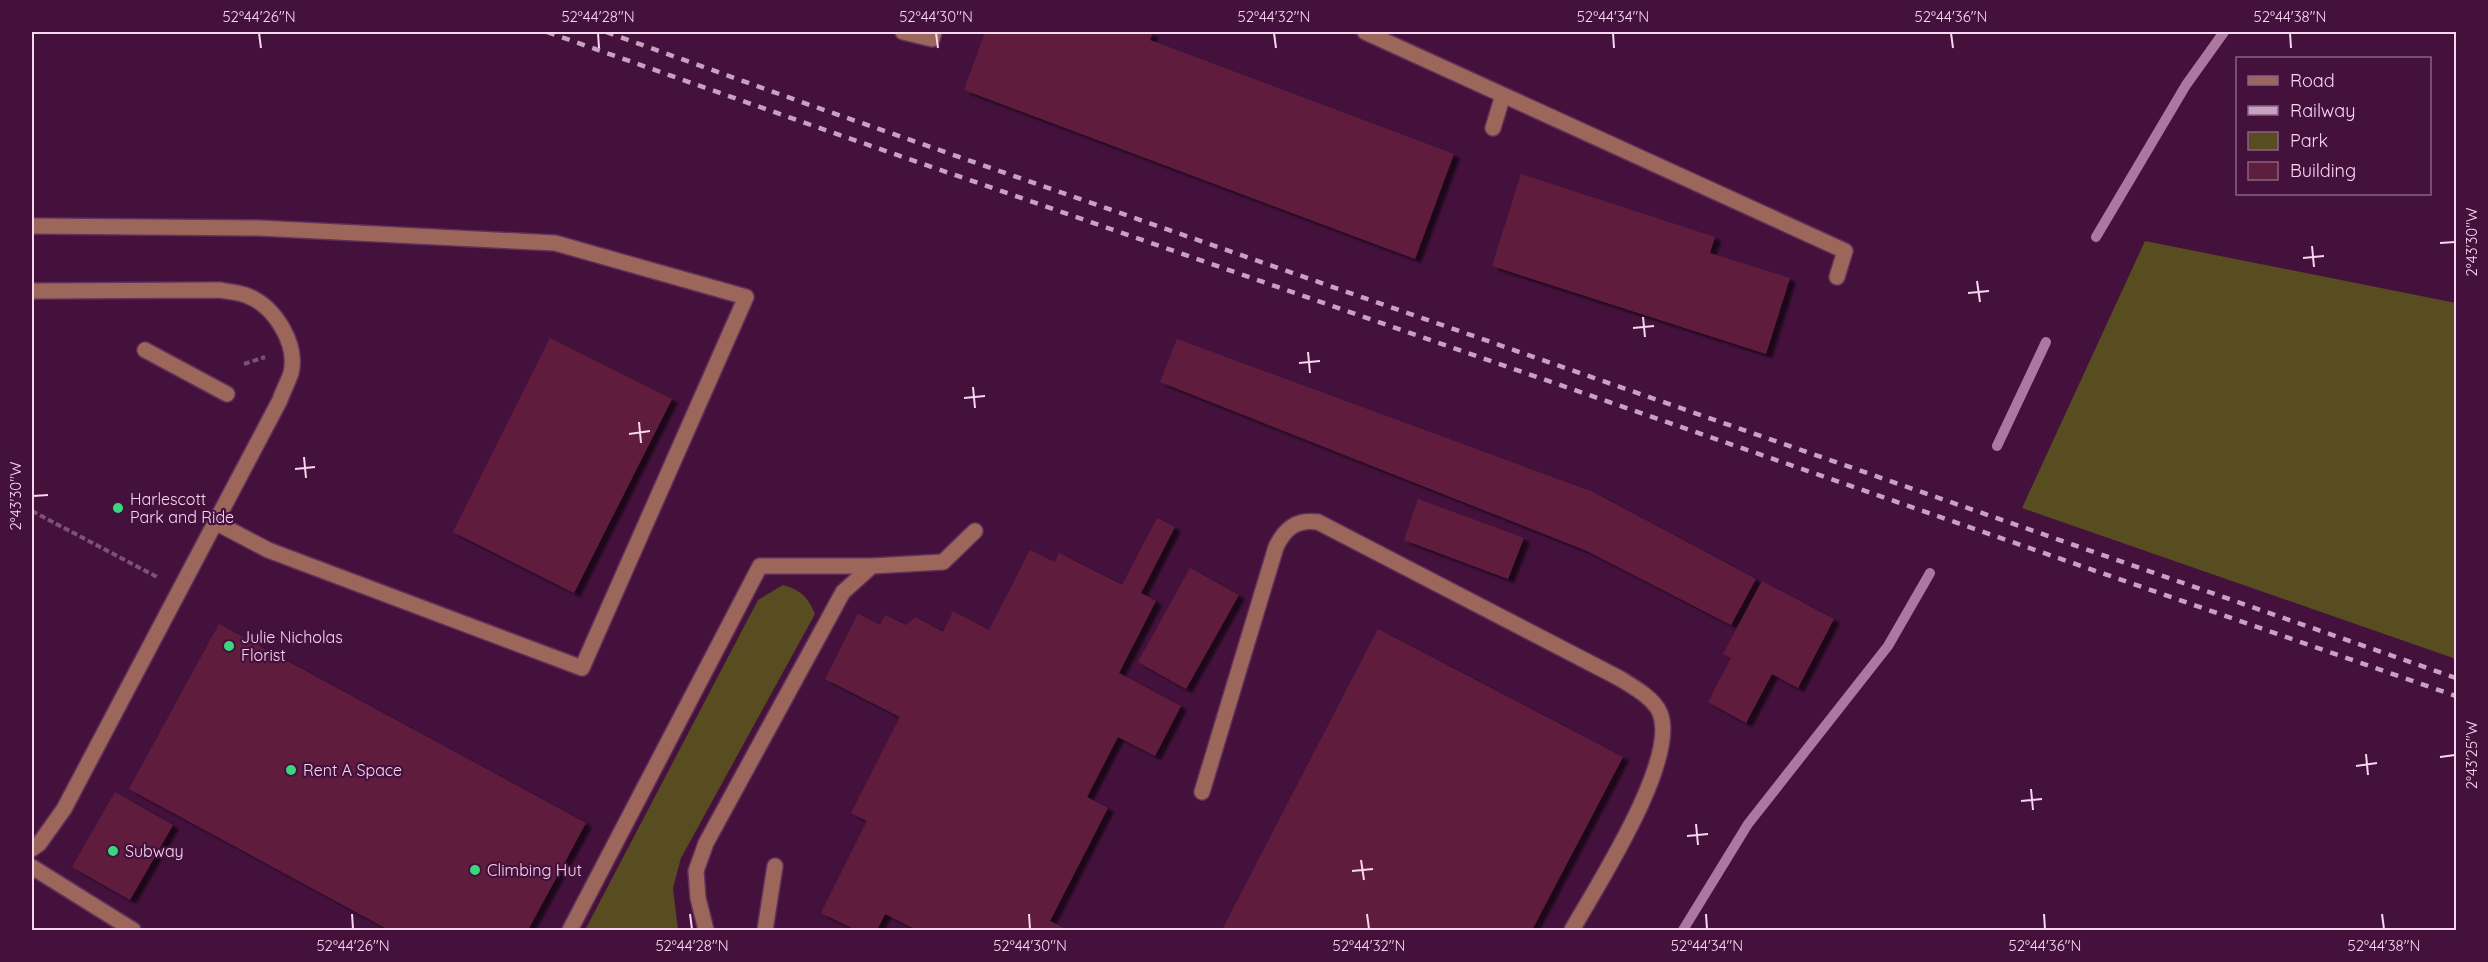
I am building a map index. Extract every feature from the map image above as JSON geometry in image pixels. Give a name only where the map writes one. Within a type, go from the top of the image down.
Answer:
[{"type":"lane","points":[[903,32],[932,39],[934,32]]},
{"type":"lane","points":[[1365,32],[1391,37],[1503,95],[1845,251],[1837,277]]},
{"type":"lane","points":[[1493,128],[1503,95]]},
{"type":"lane","points":[[32,226],[259,228],[555,243],[746,297],[582,668],[268,550],[215,522]]},
{"type":"lane","points":[[32,291],[220,290],[248,296],[267,309],[281,326],[292,351],[291,372],[280,400],[64,809],[39,844],[32,849]]},
{"type":"lane","points":[[145,350],[227,394]]},
{"type":"lane","points":[[1202,792],[1276,547],[1296,522],[1306,520],[1318,522],[1619,678],[1636,688],[1660,713],[1663,738],[1660,756],[1638,813],[1572,930]]},
{"type":"lane","points":[[570,930],[760,566],[872,566],[943,562],[975,531]]},
{"type":"lane","points":[[706,930],[698,898],[696,871],[706,843],[843,591],[872,566]]},
{"type":"lane","points":[[758,930],[765,930],[775,866]]},
{"type":"lane","points":[[32,867],[132,930]]},
{"type":"path","points":[[32,511],[179,589]]},
{"type":"green space","points":[[2145,241],[2456,303],[2456,659],[2022,508]]},
{"type":"green space","points":[[783,585],[803,595],[815,614],[681,858],[673,888],[678,930],[585,930],[758,600]]},
{"type":"building","points":[[985,32],[1153,32],[1150,40],[1454,154],[1415,259],[964,90]]},
{"type":"building","points":[[1521,174],[1715,237],[1710,253],[1790,278],[1766,354],[1492,266]]},
{"type":"building","points":[[550,338],[672,399],[574,593],[453,532]]},
{"type":"building","points":[[1177,339],[1593,492],[1756,579],[1731,625],[1587,551],[1160,382]]},
{"type":"building","points":[[1418,499],[1524,538],[1508,579],[1404,540]]},
{"type":"building","points":[[1157,518],[1175,527],[1141,593],[1156,601],[1119,673],[1181,706],[1155,756],[1118,737],[1087,797],[1108,808],[1050,921],[1068,930],[917,930],[885,914],[877,930],[856,930],[821,913],[867,821],[851,813],[900,717],[825,679],[858,614],[880,625],[885,615],[906,625],[915,617],[943,632],[953,611],[989,630],[1030,550],[1055,562],[1059,553],[1122,585]]},
{"type":"building","points":[[1190,568],[1239,595],[1186,689],[1138,662]]},
{"type":"building","points":[[1762,581],[1834,619],[1798,688],[1772,674],[1746,723],[1708,702],[1731,658],[1723,654]]},
{"type":"building","points":[[219,624],[586,823],[528,930],[389,930],[129,789]]},
{"type":"building","points":[[1378,629],[1623,757],[1532,930],[1222,930]]},
{"type":"building","points":[[115,792],[173,825],[130,900],[72,867]]},
{"type":"waterway","points":[[2096,237],[2186,85],[2224,32]]},
{"type":"waterway","points":[[1997,446],[2046,342]]},
{"type":"waterway","points":[[1683,930],[1748,824],[1888,646],[1930,573]]},
{"type":"railway","points":[[547,32],[2456,696]]},
{"type":"railway","points":[[606,32],[2456,678]]},
{"type":"place","name":"Harlescott Park and Ride","points":[[118,508]]},
{"type":"place","name":"Julie Nicholas Florist","points":[[229,646]]},
{"type":"place","name":"Rent A Space","points":[[291,770]]},
{"type":"place","name":"Subway","points":[[113,851]]},
{"type":"place","name":"Climbing Hut","points":[[475,870]]}]
